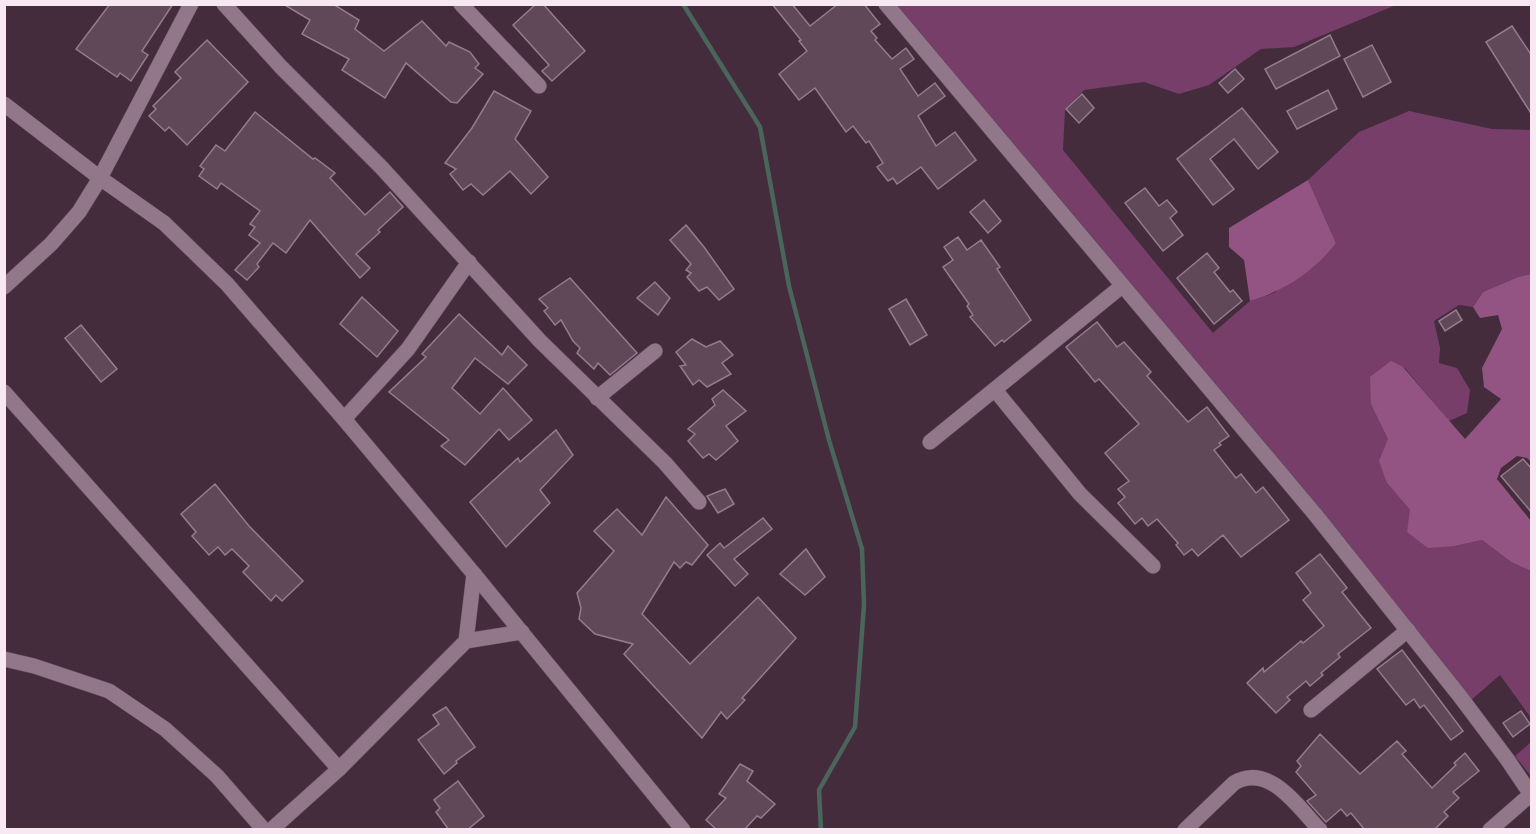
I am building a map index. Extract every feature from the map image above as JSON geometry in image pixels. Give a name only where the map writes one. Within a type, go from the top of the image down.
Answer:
[{"type":"street","points":[[4,286],[51,244],[79,212],[100,178],[191,4]]},
{"type":"street","points":[[224,4],[281,67],[381,166],[540,341],[665,464],[699,502]]},
{"type":"street","points":[[461,4],[539,86]]},
{"type":"street","points":[[886,4],[1314,513],[1507,759],[1531,795],[1490,830]]},
{"type":"street","points":[[4,104],[100,178],[164,223],[227,284],[474,574],[683,830]]},
{"type":"street","points":[[344,419],[408,349],[469,262]]},
{"type":"street","points":[[930,442],[1122,286]]},
{"type":"street","points":[[597,398],[655,351]]},
{"type":"street","points":[[995,390],[1080,494],[1153,566]]},
{"type":"street","points":[[4,392],[339,769]]},
{"type":"street","points":[[466,641],[474,574]]},
{"type":"street","points":[[1311,710],[1408,630]]},
{"type":"street","points":[[271,830],[339,769],[466,641],[522,632]]},
{"type":"street","points":[[4,659],[34,666],[109,691],[165,729],[217,776],[264,830]]},
{"type":"street","points":[[1185,830],[1234,783],[1241,778],[1259,777],[1270,781],[1283,791],[1320,830]]},
{"type":"shaded area","points":[[894,5],[1396,5],[1294,47],[1261,49],[1209,85],[1179,94],[1144,82],[1084,90],[1065,109],[1063,150],[1213,333],[1250,301],[1274,293],[1336,243],[1308,180],[1359,132],[1409,111],[1492,129],[1531,130],[1531,274],[1483,292],[1473,307],[1459,305],[1434,321],[1440,348],[1439,363],[1457,368],[1470,390],[1467,413],[1449,421],[1404,367],[1388,439],[1387,483],[1410,510],[1455,546],[1482,540],[1511,562],[1531,571],[1531,718],[1500,675],[1470,701]]},
{"type":"shaded area","points":[[1308,180],[1336,243],[1318,263],[1298,279],[1250,301],[1244,260],[1229,247],[1229,228]]},
{"type":"shaded area","points":[[1531,274],[1531,462],[1527,458],[1517,456],[1501,468],[1497,479],[1531,521],[1531,571],[1511,562],[1482,540],[1455,546],[1428,548],[1407,532],[1410,510],[1387,483],[1379,461],[1388,439],[1371,404],[1370,377],[1391,361],[1403,367],[1465,439],[1501,399],[1484,387],[1482,368],[1502,329],[1498,315],[1480,318],[1473,307],[1483,292]]},
{"type":"shaded area","points":[[1531,742],[1531,776],[1515,756]]},
{"type":"building","points":[[110,4],[173,4],[142,51],[148,55],[131,81],[120,73],[117,77],[76,49]]},
{"type":"building","points":[[283,4],[333,4],[359,20],[355,29],[384,51],[422,21],[446,46],[449,42],[470,52],[479,64],[475,68],[483,74],[457,103],[451,102],[406,63],[385,98],[342,70],[349,59],[302,34],[310,20]]},
{"type":"building","points":[[536,4],[543,4],[585,51],[552,81],[542,71],[549,65],[513,25]]},
{"type":"building","points":[[772,4],[792,4],[810,26],[838,4],[864,4],[880,24],[871,31],[877,38],[875,40],[892,59],[906,48],[914,59],[900,69],[918,96],[935,83],[945,96],[918,116],[936,146],[955,132],[976,160],[938,189],[921,167],[897,184],[893,178],[888,181],[877,167],[883,163],[869,141],[866,143],[853,126],[846,132],[815,88],[799,100],[779,74],[807,51]]},
{"type":"building","points":[[1512,26],[1532,56],[1532,115],[1486,42]]},
{"type":"building","points":[[1330,35],[1340,56],[1276,89],[1265,69]]},
{"type":"building","points":[[207,40],[248,82],[187,145],[169,127],[165,131],[149,116],[156,109],[153,106],[181,78],[175,72]]},
{"type":"building","points":[[1372,45],[1391,82],[1363,97],[1344,59]]},
{"type":"building","points":[[1235,69],[1244,79],[1228,93],[1219,83]]},
{"type":"building","points":[[1328,90],[1337,109],[1297,129],[1287,111]]},
{"type":"building","points":[[494,91],[531,111],[515,139],[548,177],[531,194],[510,171],[483,195],[471,184],[463,190],[450,174],[456,169],[445,163],[472,128]]},
{"type":"building","points":[[1082,94],[1094,108],[1079,123],[1066,109]]},
{"type":"building","points":[[1242,108],[1278,152],[1258,169],[1234,139],[1210,159],[1234,189],[1213,205],[1177,159]]},
{"type":"building","points":[[255,112],[313,159],[315,158],[335,173],[330,178],[365,215],[390,192],[403,207],[356,254],[370,268],[360,278],[310,220],[286,253],[273,243],[257,264],[259,267],[247,280],[235,270],[260,243],[249,235],[255,227],[250,224],[260,211],[221,183],[217,189],[199,176],[204,169],[200,166],[216,145],[225,151]]},
{"type":"building","points":[[1145,188],[1159,206],[1167,200],[1177,212],[1170,218],[1183,235],[1163,251],[1125,203]]},
{"type":"building","points":[[984,200],[1001,221],[988,233],[970,212]]},
{"type":"building","points":[[686,225],[734,289],[719,300],[707,287],[699,291],[687,277],[691,273],[686,270],[691,264],[670,240]]},
{"type":"building","points":[[958,237],[967,250],[981,240],[1000,267],[997,269],[1031,320],[1004,342],[1002,340],[995,346],[970,317],[973,315],[967,306],[969,304],[943,267],[953,260],[944,247]]},
{"type":"building","points":[[1207,253],[1219,268],[1214,272],[1230,292],[1233,290],[1242,301],[1214,324],[1177,278]]},
{"type":"building","points":[[570,278],[637,353],[610,375],[598,363],[594,369],[577,353],[580,348],[573,341],[561,320],[555,325],[544,311],[548,308],[539,299]]},
{"type":"building","points":[[655,282],[670,298],[658,315],[637,298]]},
{"type":"building","points":[[362,297],[398,331],[377,357],[340,324]]},
{"type":"building","points":[[906,299],[927,335],[910,345],[889,309]]},
{"type":"building","points":[[1456,310],[1462,320],[1445,331],[1439,321]]},
{"type":"building","points":[[459,314],[502,355],[508,346],[527,365],[508,384],[475,358],[452,388],[480,414],[503,388],[532,420],[509,440],[499,429],[465,465],[441,446],[449,440],[389,392],[426,357],[422,354]]},
{"type":"building","points":[[1097,322],[1117,347],[1124,342],[1151,372],[1147,376],[1188,422],[1207,407],[1229,436],[1214,450],[1236,478],[1241,474],[1256,493],[1263,487],[1289,520],[1241,557],[1223,535],[1198,556],[1192,549],[1184,555],[1176,545],[1178,543],[1157,519],[1148,526],[1142,518],[1135,524],[1118,503],[1125,497],[1118,489],[1129,481],[1105,453],[1139,424],[1099,379],[1095,382],[1066,347]]},
{"type":"building","points":[[81,325],[117,369],[101,382],[65,338]]},
{"type":"building","points":[[692,339],[706,347],[720,341],[733,355],[722,363],[731,374],[707,387],[699,380],[693,385],[680,366],[686,365],[676,352]]},
{"type":"building","points":[[723,390],[746,411],[726,426],[738,441],[716,460],[709,454],[703,458],[688,441],[695,434],[688,429],[715,405],[712,399]]},
{"type":"building","points":[[556,430],[573,455],[540,490],[550,503],[506,547],[470,502],[518,458],[520,462]]},
{"type":"building","points":[[1523,459],[1532,469],[1532,513],[1501,476]]},
{"type":"building","points":[[215,484],[249,526],[303,581],[282,601],[276,595],[271,601],[243,572],[249,566],[232,549],[225,555],[218,547],[209,555],[192,536],[196,532],[181,514]]},
{"type":"building","points":[[725,489],[734,504],[718,513],[707,496]]},
{"type":"building","points":[[666,497],[708,545],[692,565],[686,562],[680,568],[674,562],[642,614],[690,664],[758,597],[796,638],[742,698],[745,700],[727,719],[721,712],[702,738],[624,654],[633,644],[595,634],[579,619],[581,608],[577,593],[614,551],[594,531],[617,509],[642,535]]},
{"type":"building","points":[[763,518],[772,529],[734,559],[748,574],[735,586],[707,555],[720,543],[724,548]]},
{"type":"building","points":[[806,549],[825,577],[805,595],[780,574]]},
{"type":"building","points":[[1320,554],[1347,588],[1342,592],[1371,628],[1338,654],[1340,657],[1310,686],[1306,681],[1287,697],[1290,700],[1276,713],[1247,683],[1263,668],[1264,672],[1301,641],[1303,643],[1324,626],[1303,600],[1311,593],[1296,573]]},
{"type":"building","points":[[1402,650],[1463,731],[1451,740],[1424,705],[1420,708],[1414,699],[1406,705],[1377,669]]},
{"type":"building","points":[[446,707],[475,747],[456,761],[457,763],[444,774],[418,740],[439,724],[433,715]]},
{"type":"building","points":[[1521,711],[1530,724],[1513,737],[1503,723]]},
{"type":"building","points":[[1320,734],[1360,774],[1397,741],[1406,751],[1402,754],[1432,788],[1465,753],[1479,771],[1453,792],[1459,798],[1444,812],[1448,816],[1434,830],[1365,830],[1351,813],[1347,816],[1341,809],[1326,822],[1307,801],[1316,795],[1296,772],[1301,766],[1297,761]]},
{"type":"building","points":[[740,764],[753,771],[747,781],[775,804],[761,818],[757,816],[744,830],[717,830],[706,820],[726,798],[719,794]]},
{"type":"building","points":[[458,781],[484,816],[467,830],[449,830],[436,812],[440,808],[434,800]]},
{"type":"waterway","points":[[683,4],[760,127],[789,286],[829,440],[862,549],[864,605],[855,727],[819,790],[821,830]]}]
